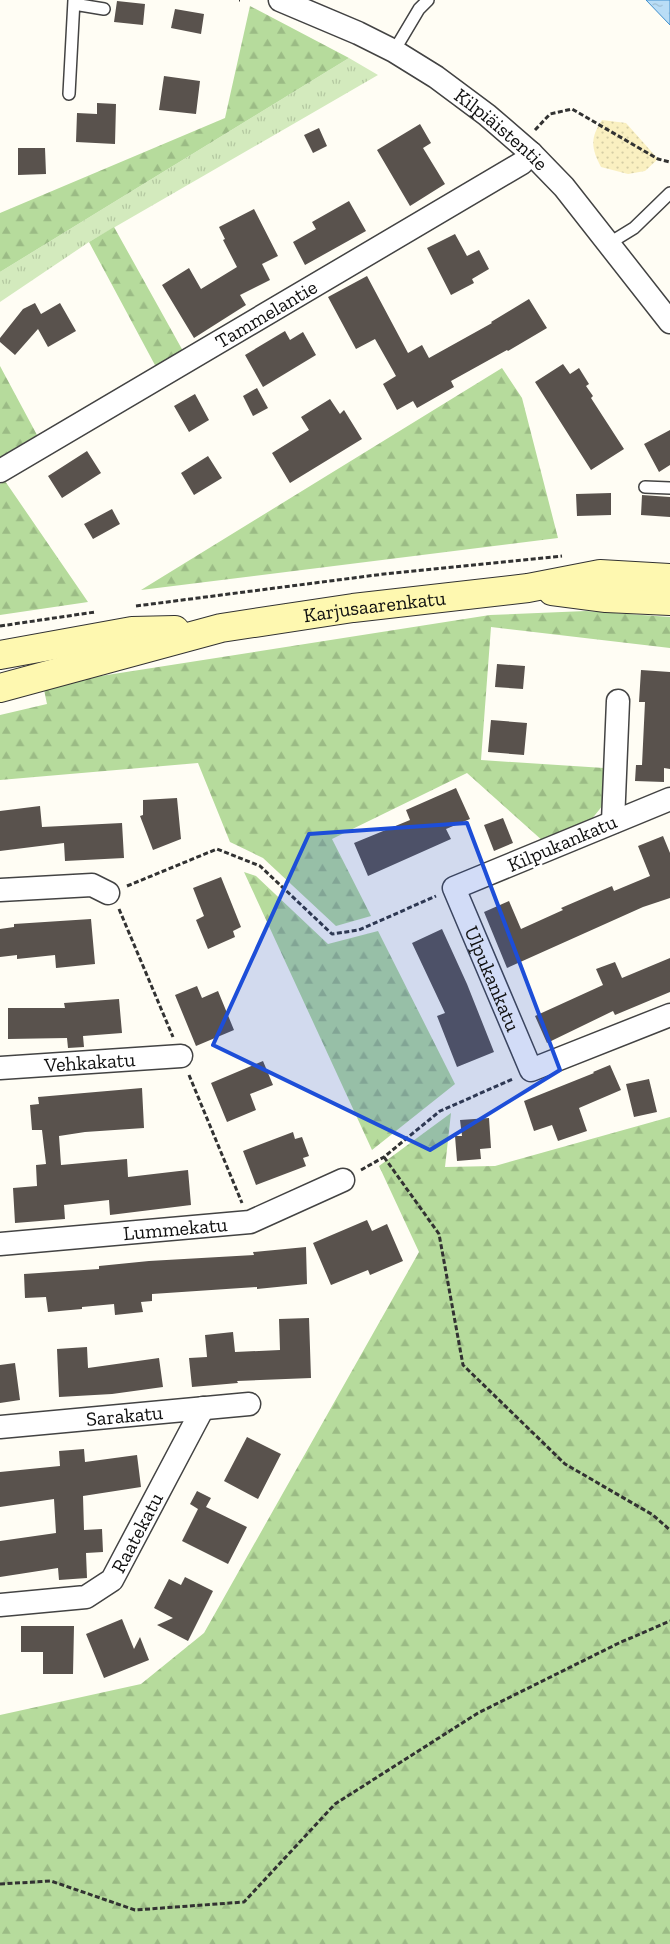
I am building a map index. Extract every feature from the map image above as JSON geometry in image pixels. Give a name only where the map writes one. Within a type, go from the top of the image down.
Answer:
[{"type":"street","name":"Kilpiäistentie","points":[[280,0],[358,33],[394,51],[436,77],[480,110],[531,144],[669,319]]},
{"type":"street","name":"Tammelantie","points":[[0,472],[522,163],[531,144]]},
{"type":"street","name":"Karjusaarenkatu","points":[[0,688],[221,628],[353,608],[528,588],[600,574],[670,578]]},
{"type":"street","name":"Karjusaarenkatu","points":[[528,588],[606,598],[670,601]]},
{"type":"street","name":"Karjusaarenkatu","points":[[0,655],[132,631],[221,628]]},
{"type":"street","points":[[613,822],[618,701]]},
{"type":"street","name":"Kilpukankatu","points":[[454,888],[670,799]]},
{"type":"street","points":[[0,890],[92,885],[108,894]]},
{"type":"street","name":"Ulpukankatu","points":[[454,888],[532,1070]]},
{"type":"street","points":[[532,1070],[670,1015]]},
{"type":"street","name":"Vehkakatu","points":[[0,1068],[181,1056]]},
{"type":"street","name":"Lummekatu","points":[[0,1244],[250,1222],[343,1180]]},
{"type":"street","name":"Sarakatu","points":[[0,1426],[248,1404]]},
{"type":"street","name":"Raatekatu","points":[[0,1605],[86,1597],[112,1580],[203,1408]]},
{"type":"lane","points":[[394,51],[418,8],[428,0]]},
{"type":"lane","points":[[69,94],[74,2],[104,9]]},
{"type":"lane","points":[[608,244],[634,228],[670,193]]},
{"type":"lane","points":[[644,487],[670,488]]},
{"type":"path","points":[[531,144],[550,114],[572,109],[658,159],[670,162]]},
{"type":"path","points":[[128,607],[374,575],[567,556]]},
{"type":"path","points":[[0,626],[98,611]]},
{"type":"path","points":[[108,894],[217,849],[260,866],[332,934],[359,930],[454,888]]},
{"type":"path","points":[[343,1180],[384,1157],[440,1111],[532,1070]]},
{"type":"path","points":[[384,1157],[439,1234],[462,1365],[565,1464],[653,1515],[670,1530]]},
{"type":"path","points":[[0,1884],[51,1881],[135,1910],[244,1902],[335,1804],[478,1713],[618,1643],[670,1621]]},
{"type":"highlighted area","points":[[467,823],[560,1070],[430,1150],[213,1045],[309,834]]},
{"type":"green space","points":[[250,6],[349,58],[0,272],[0,213],[225,118]]},
{"type":"green space","points":[[349,58],[378,75],[89,242],[0,302],[0,272]]},
{"type":"green space","points":[[114,227],[183,351],[156,367],[89,242]]},
{"type":"green space","points":[[0,366],[37,435],[0,457]]},
{"type":"green space","points":[[502,368],[522,398],[558,538],[141,590]]},
{"type":"green space","points":[[5,481],[88,602],[0,615],[0,484]]},
{"type":"green space","points":[[586,611],[670,617],[670,648],[491,627],[481,760],[604,768],[603,805],[587,825],[544,842],[467,773],[332,839],[371,916],[336,926],[263,858],[230,842],[198,763],[0,780],[0,715],[47,704],[43,685],[490,615]]},
{"type":"green space","points":[[244,872],[256,876],[328,944],[378,931],[455,1084],[372,1150]]},
{"type":"green space","points":[[451,1113],[445,1167],[495,1166],[670,1117],[670,1944],[0,1944],[0,1715],[141,1684],[204,1633],[419,1252],[379,1166]]},
{"type":"sand","points":[[602,120],[626,123],[658,159],[645,171],[628,174],[601,167],[595,154],[593,143],[595,132]]},
{"type":"water","points":[[646,0],[670,0],[670,25]]},
{"type":"building","points":[[117,1],[145,4],[143,25],[114,22]]},
{"type":"building","points":[[175,9],[204,14],[201,34],[171,28]]},
{"type":"building","points":[[164,76],[200,81],[196,114],[159,110]]},
{"type":"building","points":[[97,103],[116,104],[115,144],[76,142],[77,113],[97,114]]},
{"type":"building","points":[[420,124],[431,143],[423,148],[445,184],[410,206],[377,150]]},
{"type":"building","points":[[319,128],[327,146],[313,153],[304,135]]},
{"type":"building","points":[[18,148],[45,148],[46,174],[18,175]]},
{"type":"building","points":[[349,201],[366,231],[305,265],[293,242],[316,229],[312,222]]},
{"type":"building","points":[[254,209],[278,256],[262,264],[270,280],[240,295],[246,305],[194,338],[162,285],[189,268],[201,289],[237,267],[223,240],[225,239],[219,227]]},
{"type":"building","points":[[455,234],[467,256],[479,250],[489,269],[472,279],[474,283],[451,295],[427,248]]},
{"type":"building","points":[[367,276],[408,353],[422,345],[429,358],[492,323],[529,299],[547,328],[451,381],[454,387],[417,408],[413,401],[397,410],[383,384],[396,376],[375,339],[356,349],[328,297]]},
{"type":"building","points":[[35,303],[41,314],[60,303],[76,331],[48,347],[38,329],[15,355],[0,342],[0,338],[23,309]]},
{"type":"building","points":[[285,331],[290,340],[303,332],[316,355],[263,387],[245,355]]},
{"type":"building","points":[[563,364],[570,374],[579,368],[589,384],[586,386],[593,396],[591,398],[624,449],[591,470],[535,382]]},
{"type":"building","points":[[257,388],[268,408],[253,416],[243,396]]},
{"type":"building","points":[[195,394],[209,420],[189,432],[174,406]]},
{"type":"building","points":[[330,399],[340,414],[344,410],[362,439],[290,483],[272,453],[309,430],[301,417]]},
{"type":"building","points":[[670,430],[670,465],[659,472],[644,444]]},
{"type":"building","points":[[87,451],[101,473],[62,498],[48,476]]},
{"type":"building","points":[[208,456],[222,478],[194,495],[181,473]]},
{"type":"building","points":[[611,493],[611,515],[577,516],[576,494]]},
{"type":"building","points":[[642,495],[670,497],[670,517],[641,515]]},
{"type":"building","points":[[112,509],[120,524],[93,539],[84,524]]},
{"type":"building","points":[[497,664],[525,666],[523,689],[495,687]]},
{"type":"building","points":[[641,670],[670,672],[670,769],[664,768],[664,782],[635,781],[636,765],[642,765],[645,702],[639,702]]},
{"type":"building","points":[[491,720],[527,723],[524,755],[488,752]]},
{"type":"building","points":[[456,788],[470,819],[446,829],[451,839],[368,876],[354,843],[410,820],[406,810]]},
{"type":"building","points":[[177,798],[181,839],[153,850],[140,816],[143,815],[143,800]]},
{"type":"building","points":[[40,806],[42,827],[122,823],[124,858],[65,861],[64,843],[0,851],[0,811]]},
{"type":"building","points":[[503,818],[513,843],[494,851],[484,825]]},
{"type":"building","points":[[663,836],[670,853],[670,898],[643,907],[507,968],[484,912],[509,901],[521,929],[563,910],[561,908],[612,886],[614,891],[650,876],[638,846]]},
{"type":"building","points":[[221,877],[241,927],[233,931],[235,937],[208,949],[196,920],[204,916],[193,888]]},
{"type":"building","points":[[91,919],[95,964],[56,968],[55,955],[17,959],[17,955],[0,957],[0,929],[14,927],[14,924]]},
{"type":"building","points":[[442,929],[467,984],[494,1052],[457,1067],[437,1016],[445,1013],[412,943]]},
{"type":"building","points":[[670,958],[670,992],[615,1015],[613,1011],[547,1043],[535,1016],[603,985],[596,969],[615,962],[622,978]]},
{"type":"building","points":[[197,986],[202,998],[218,991],[234,1030],[196,1046],[175,995]]},
{"type":"building","points":[[119,999],[122,1033],[83,1036],[84,1047],[68,1048],[67,1038],[8,1039],[8,1008],[65,1008],[64,1003]]},
{"type":"building","points":[[263,1061],[273,1085],[250,1094],[256,1110],[227,1122],[211,1083]]},
{"type":"building","points":[[610,1065],[621,1090],[579,1108],[587,1131],[558,1141],[552,1125],[534,1131],[524,1101]]},
{"type":"building","points":[[649,1079],[657,1112],[634,1117],[626,1084]]},
{"type":"building","points":[[142,1088],[144,1128],[85,1132],[59,1136],[61,1165],[127,1159],[128,1177],[188,1170],[191,1205],[110,1215],[109,1200],[64,1205],[65,1219],[15,1223],[13,1188],[37,1186],[36,1165],[46,1164],[42,1130],[32,1130],[30,1105],[39,1104],[38,1097]]},
{"type":"building","points":[[489,1118],[491,1148],[480,1149],[481,1159],[457,1161],[455,1136],[462,1136],[460,1120]]},
{"type":"building","points":[[293,1132],[295,1139],[302,1137],[309,1156],[303,1158],[306,1166],[256,1185],[243,1151]]},
{"type":"building","points":[[367,1220],[372,1231],[387,1224],[403,1261],[370,1275],[368,1270],[331,1285],[313,1243]]},
{"type":"building","points":[[306,1247],[307,1284],[257,1289],[257,1287],[152,1294],[152,1301],[141,1302],[143,1312],[115,1315],[114,1304],[48,1312],[46,1297],[25,1298],[24,1274],[99,1269],[99,1266],[149,1261],[254,1255],[253,1252]]},
{"type":"building","points":[[309,1318],[311,1378],[237,1381],[238,1383],[192,1387],[189,1358],[207,1357],[205,1335],[233,1332],[235,1352],[280,1350],[279,1319]]},
{"type":"building","points":[[87,1347],[88,1368],[159,1358],[163,1387],[112,1394],[59,1397],[57,1349]]},
{"type":"building","points":[[15,1363],[20,1400],[0,1403],[0,1365]]},
{"type":"building","points":[[247,1437],[281,1454],[258,1499],[224,1481]]},
{"type":"building","points":[[84,1449],[85,1462],[137,1455],[141,1487],[83,1496],[84,1530],[102,1529],[103,1552],[86,1553],[87,1578],[59,1580],[58,1568],[0,1577],[0,1541],[56,1533],[54,1499],[0,1507],[0,1472],[60,1466],[59,1451]]},
{"type":"building","points":[[197,1491],[211,1498],[206,1507],[247,1527],[228,1564],[182,1541],[198,1509],[190,1504]]},
{"type":"building","points":[[185,1577],[213,1591],[188,1641],[157,1625],[173,1618],[154,1608],[169,1579],[181,1585]]},
{"type":"building","points":[[122,1619],[134,1649],[140,1637],[149,1660],[104,1678],[86,1634]]},
{"type":"building","points":[[21,1626],[74,1626],[73,1674],[43,1674],[43,1652],[21,1652]]}]
